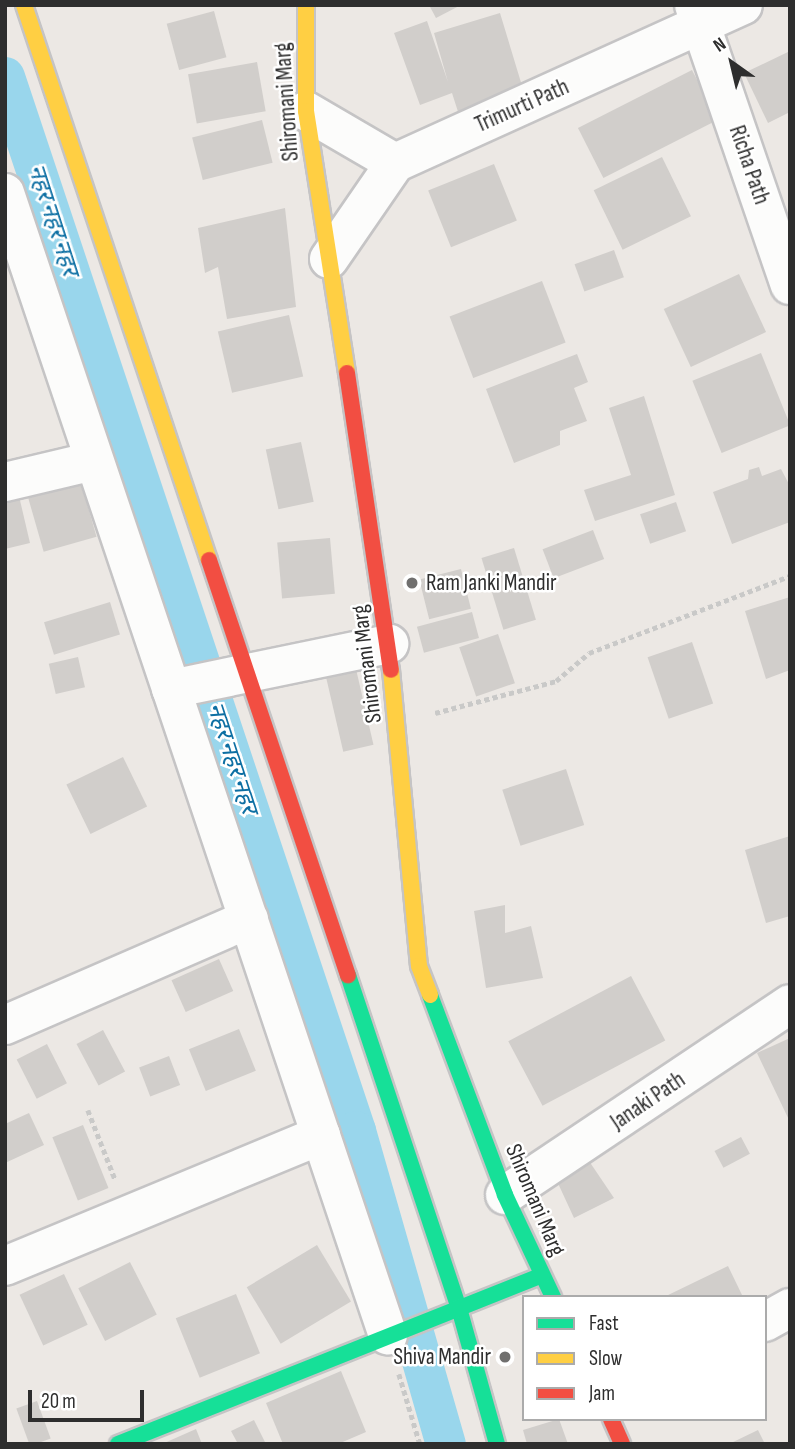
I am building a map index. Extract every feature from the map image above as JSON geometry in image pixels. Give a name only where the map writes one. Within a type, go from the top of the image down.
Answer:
[{"type":"street","points":[[24,5],[459,1308],[497,1444]]},
{"type":"street","name":"Shiromani Marg","points":[[306,5],[306,111],[389,644],[419,966],[505,1195],[551,1295]]},
{"type":"street","name":"Trimurti Path","points":[[395,163],[697,16],[743,5]]},
{"type":"street","name":"Richa Path","points":[[697,16],[790,285]]},
{"type":"street","points":[[306,111],[395,163],[329,259]]},
{"type":"street","points":[[5,193],[321,1135],[392,1335]]},
{"type":"street","points":[[5,482],[94,461]]},
{"type":"street","points":[[171,690],[389,644]]},
{"type":"street","points":[[5,1025],[248,919]]},
{"type":"street","name":"Janaki Path","points":[[505,1195],[790,1003]]},
{"type":"street","points":[[5,1266],[321,1135]]},
{"type":"street","points":[[118,1444],[542,1275]]},
{"type":"street","points":[[767,1321],[790,1308]]},
{"type":"street","points":[[612,1421],[622,1444]]},
{"type":"path","points":[[397,723],[556,681],[589,653],[790,576]]},
{"type":"path","points":[[88,1110],[130,1216]]},
{"type":"path","points":[[392,1335],[420,1444]]},
{"type":"building","points":[[429,5],[461,5],[436,18]]},
{"type":"building","points":[[214,11],[226,57],[179,70],[167,24]]},
{"type":"building","points":[[500,13],[526,99],[460,118],[452,93],[420,105],[394,33],[427,21],[448,82],[434,33]]},
{"type":"building","points":[[790,51],[790,112],[768,123],[744,73]]},
{"type":"building","points":[[257,62],[266,111],[197,123],[188,74]]},
{"type":"building","points":[[692,70],[717,120],[603,178],[578,128]]},
{"type":"building","points":[[262,120],[273,163],[203,180],[192,137]]},
{"type":"building","points":[[662,157],[691,216],[623,250],[594,190]]},
{"type":"building","points":[[494,164],[517,221],[451,247],[428,191]]},
{"type":"building","points":[[285,208],[296,307],[227,319],[218,267],[205,273],[198,228]]},
{"type":"building","points":[[614,250],[624,277],[584,292],[575,264]]},
{"type":"building","points":[[739,274],[766,332],[691,367],[664,309]]},
{"type":"building","points":[[542,281],[566,343],[473,378],[450,316]]},
{"type":"building","points":[[289,315],[303,376],[232,393],[218,331]]},
{"type":"building","points":[[761,353],[790,425],[722,453],[692,381]]},
{"type":"building","points":[[577,354],[588,382],[574,388],[587,421],[560,431],[560,445],[514,463],[486,389]]},
{"type":"building","points":[[644,396],[675,495],[595,521],[584,490],[631,475],[609,408]]},
{"type":"building","points":[[301,442],[314,502],[278,509],[266,449]]},
{"type":"building","points":[[759,467],[762,476],[781,469],[790,486],[790,522],[732,544],[713,492],[748,479],[749,470]]},
{"type":"building","points":[[80,479],[97,537],[44,552],[27,494]]},
{"type":"building","points":[[19,496],[30,543],[5,549],[5,500]]},
{"type":"building","points":[[676,502],[686,531],[650,544],[640,514]]},
{"type":"building","points":[[593,530],[604,559],[554,578],[543,549]]},
{"type":"building","points":[[330,538],[335,594],[282,598],[277,543]]},
{"type":"building","points":[[514,548],[536,620],[503,630],[481,558]]},
{"type":"building","points":[[461,569],[471,609],[429,619],[419,579]]},
{"type":"building","points":[[790,597],[790,670],[766,679],[745,611]]},
{"type":"building","points":[[110,602],[120,635],[54,655],[44,622]]},
{"type":"building","points":[[472,612],[479,638],[424,653],[417,627]]},
{"type":"building","points":[[498,634],[515,683],[476,697],[459,647]]},
{"type":"building","points":[[692,642],[713,703],[669,719],[648,657]]},
{"type":"building","points":[[353,656],[373,745],[343,752],[323,663]]},
{"type":"building","points":[[78,657],[85,687],[56,694],[49,664]]},
{"type":"building","points":[[123,757],[147,806],[90,834],[66,785]]},
{"type":"building","points":[[566,769],[584,825],[521,846],[502,790]]},
{"type":"building","points":[[790,836],[790,916],[766,923],[745,850]]},
{"type":"building","points":[[505,905],[505,933],[531,926],[543,978],[486,988],[474,911]]},
{"type":"building","points":[[219,959],[233,991],[186,1012],[171,980]]},
{"type":"building","points":[[631,976],[665,1040],[543,1106],[508,1041]]},
{"type":"building","points":[[239,1029],[256,1071],[206,1091],[189,1049]]},
{"type":"building","points":[[103,1030],[125,1071],[99,1086],[77,1044]]},
{"type":"building","points":[[790,1038],[790,1122],[757,1053]]},
{"type":"building","points":[[47,1044],[67,1083],[37,1099],[17,1059]]},
{"type":"building","points":[[169,1056],[180,1085],[150,1096],[139,1067]]},
{"type":"building","points":[[29,1113],[44,1145],[5,1163],[5,1124]]},
{"type":"building","points":[[83,1125],[108,1188],[78,1200],[52,1137]]},
{"type":"building","points":[[741,1137],[750,1154],[723,1168],[715,1151]]},
{"type":"building","points":[[587,1158],[614,1198],[574,1218],[556,1179]]},
{"type":"building","points":[[317,1245],[351,1302],[281,1344],[247,1287]]},
{"type":"building","points":[[130,1262],[157,1315],[105,1341],[78,1288]]},
{"type":"building","points":[[728,1266],[742,1295],[668,1295]]},
{"type":"building","points":[[64,1274],[88,1325],[43,1345],[20,1295]]},
{"type":"building","points":[[236,1294],[260,1353],[200,1378],[176,1318]]},
{"type":"building","points":[[341,1371],[366,1432],[338,1444],[283,1444],[266,1403]]},
{"type":"building","points":[[37,1401],[51,1439],[29,1444],[16,1409]]},
{"type":"building","points":[[254,1420],[266,1444],[238,1444],[231,1431]]},
{"type":"building","points":[[560,1421],[568,1444],[527,1444],[523,1430]]},
{"type":"building","points":[[196,1429],[202,1444],[162,1444]]},
{"type":"building","points":[[758,1430],[765,1444],[729,1444]]},
{"type":"waterway","name":"नहर नहर नहर","points":[[5,77],[356,1131],[446,1444]]},
{"type":"traffic: fast","points":[[348,975],[459,1308],[497,1444]]},
{"type":"traffic: fast","points":[[430,995],[505,1195],[552,1295]]},
{"type":"traffic: fast","points":[[118,1444],[542,1275]]},
{"type":"traffic: slow","points":[[24,5],[209,560]]},
{"type":"traffic: slow","points":[[306,5],[306,111],[347,373]]},
{"type":"traffic: slow","points":[[391,670],[419,966],[430,995]]},
{"type":"traffic: jam","points":[[347,373],[391,670]]},
{"type":"traffic: jam","points":[[209,560],[348,975]]},
{"type":"traffic: jam","points":[[612,1421],[622,1444]]},
{"type":"place","name":"Ram Janki Mandir","points":[[412,583]]},
{"type":"place","name":"Shiva Mandir","points":[[505,1357]]}]
